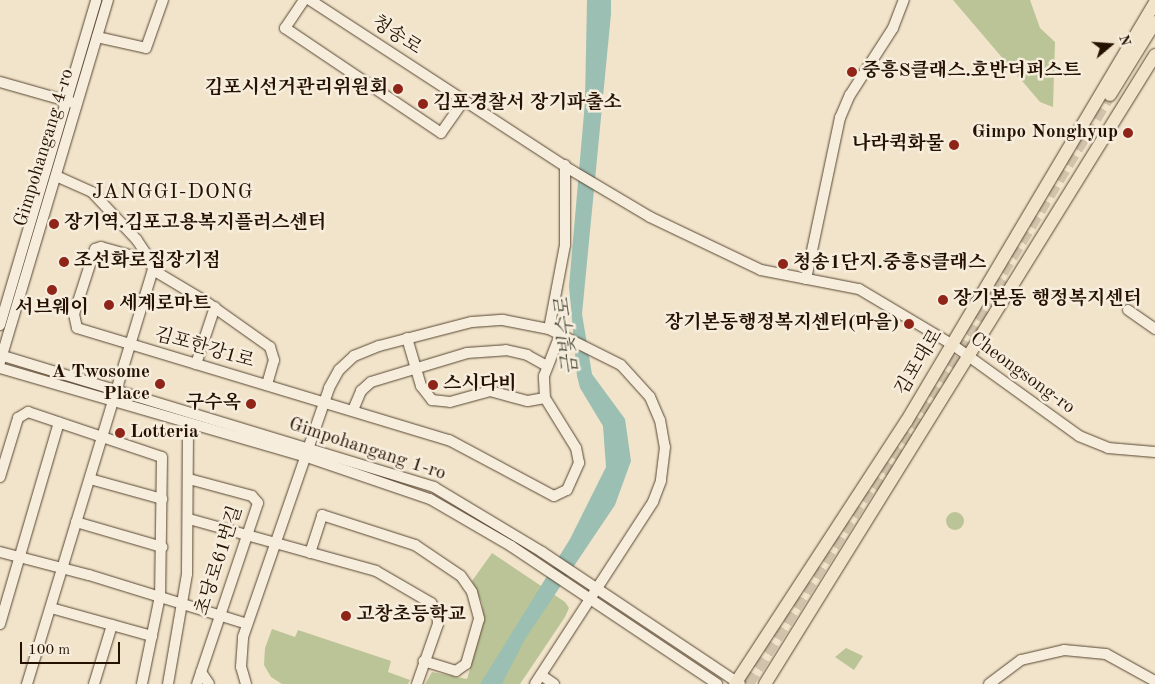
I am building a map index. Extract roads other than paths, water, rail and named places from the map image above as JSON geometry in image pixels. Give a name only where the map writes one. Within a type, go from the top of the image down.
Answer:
[{"type":"main road","name":"김포대로","points":[[737,683],[953,345],[1155,2]]},
{"type":"main road","points":[[1155,22],[1113,98],[1155,38]]},
{"type":"main road","name":"김포대로","points":[[764,684],[965,356],[1155,55]]},
{"type":"street","name":"Gimpohangang 4-ro","points":[[1,358],[56,176],[96,0]]},
{"type":"street","name":"Gimpohangang 4-ro","points":[[0,324],[72,103],[97,37],[108,0]]},
{"type":"street","points":[[97,37],[146,48],[163,0]]},
{"type":"street","points":[[304,0],[285,28],[440,133],[463,100]]},
{"type":"street","name":"청송로","points":[[310,0],[463,100]]},
{"type":"street","points":[[315,0],[568,168],[565,245],[549,329]]},
{"type":"street","points":[[806,279],[831,152],[844,108],[893,28],[904,0]]},
{"type":"street","points":[[0,82],[72,103]]},
{"type":"street","name":"Cheongsong-ro","points":[[568,168],[650,217],[749,265],[859,290],[953,345],[965,356],[1079,436],[1108,448],[1155,452]]},
{"type":"street","points":[[56,176],[92,192],[136,240],[152,266],[129,345],[77,328],[74,318],[80,290],[97,248],[152,266],[215,307],[270,347],[274,360],[267,385]]},
{"type":"street","points":[[196,364],[215,307]]},
{"type":"street","points":[[1128,310],[1155,329]]},
{"type":"street","points":[[246,684],[241,650],[248,624],[308,453],[324,401],[334,378],[347,361],[363,352],[407,338],[489,320],[515,321],[549,329],[606,356],[635,378],[650,397],[663,432],[664,467],[653,502],[535,684]]},
{"type":"street","points":[[407,338],[424,393],[437,402],[490,391],[528,401],[545,398],[547,366],[562,335]]},
{"type":"street","name":"김포한강1로","points":[[27,684],[129,345],[324,401],[466,447],[554,496],[567,490],[579,463],[576,448],[545,398]]},
{"type":"street","points":[[353,410],[366,385],[467,353],[493,349],[527,355],[547,366]]},
{"type":"street","name":"Gimpohangang 1-ro","points":[[1,358],[188,422],[434,487],[598,588],[737,683]]},
{"type":"street","name":"Gimpohangang 1-ro","points":[[0,368],[113,395],[308,453],[430,498],[537,563],[717,684]]},
{"type":"street","points":[[0,478],[21,414],[28,412],[162,457],[160,596],[142,684]]},
{"type":"street","points":[[0,624],[59,422]]},
{"type":"street","points":[[168,684],[184,604],[190,519],[188,422]]},
{"type":"street","points":[[90,479],[162,499]]},
{"type":"street","name":"초당로61번길","points":[[189,479],[256,498],[258,503],[197,684]]},
{"type":"street","points":[[310,553],[322,514],[408,542],[461,576],[472,592],[479,619],[466,664],[456,671],[424,661]]},
{"type":"street","points":[[190,519],[386,575],[435,607],[438,624],[417,684]]},
{"type":"street","points":[[76,522],[162,547]]},
{"type":"street","points":[[0,552],[160,596],[248,624]]},
{"type":"street","points":[[50,608],[152,636]]},
{"type":"street","points":[[94,684],[112,625]]},
{"type":"street","points":[[989,684],[1021,660],[1064,650],[1106,654],[1155,682]]},
{"type":"street","points":[[993,684],[1022,663],[1063,653],[1105,658],[1155,682]]},
{"type":"street","points":[[201,672],[208,684]]},
{"type":"street","points":[[541,675],[554,684]]},
{"type":"water","points":[[587,0],[611,0],[611,14],[582,314],[592,374],[625,419],[631,461],[615,505],[525,639],[502,684],[480,684],[570,539],[606,467],[603,426],[580,388],[577,376],[569,286],[585,102]]},
{"type":"tunnel","points":[[993,288],[1110,95]]},
{"type":"tunnel","points":[[876,490],[1005,281]]},
{"type":"tunnel","points":[[748,684],[877,477]]},
{"type":"place","name":"중흥S클래스.호반더퍼스트","points":[[852,72]]},
{"type":"place","name":"김포시선거관리위원회","points":[[398,89]]},
{"type":"place","name":"김포경찰서 장기파출소","points":[[423,104]]},
{"type":"place","name":"Gimpo Nonghyup","points":[[1128,133]]},
{"type":"place","name":"나라퀵화물","points":[[954,145]]},
{"type":"place","name":"장기역.김포고용복지플러스센터","points":[[54,224]]},
{"type":"place","name":"조선화로집장기점","points":[[64,262]]},
{"type":"place","name":"청송1단지.중흥S클래스","points":[[783,264]]},
{"type":"place","name":"서브웨이","points":[[52,290]]},
{"type":"place","name":"장기본동 행정복지센터","points":[[943,300]]},
{"type":"place","name":"세계로마트","points":[[109,305]]},
{"type":"place","name":"장기본동행정복지센터(마을)","points":[[909,324]]},
{"type":"place","name":"A Twosome Place","points":[[160,384]]},
{"type":"place","name":"스시다비","points":[[433,385]]},
{"type":"place","name":"구수옥","points":[[251,404]]},
{"type":"place","name":"Lotteria","points":[[120,433]]},
{"type":"place","name":"고창초등학교","points":[[346,616]]},
{"type":"district","name":"JANGGI-DONG","points":[[173,193]]},
{"type":"water label","name":"금빛수로","points":[[568,336]]}]
